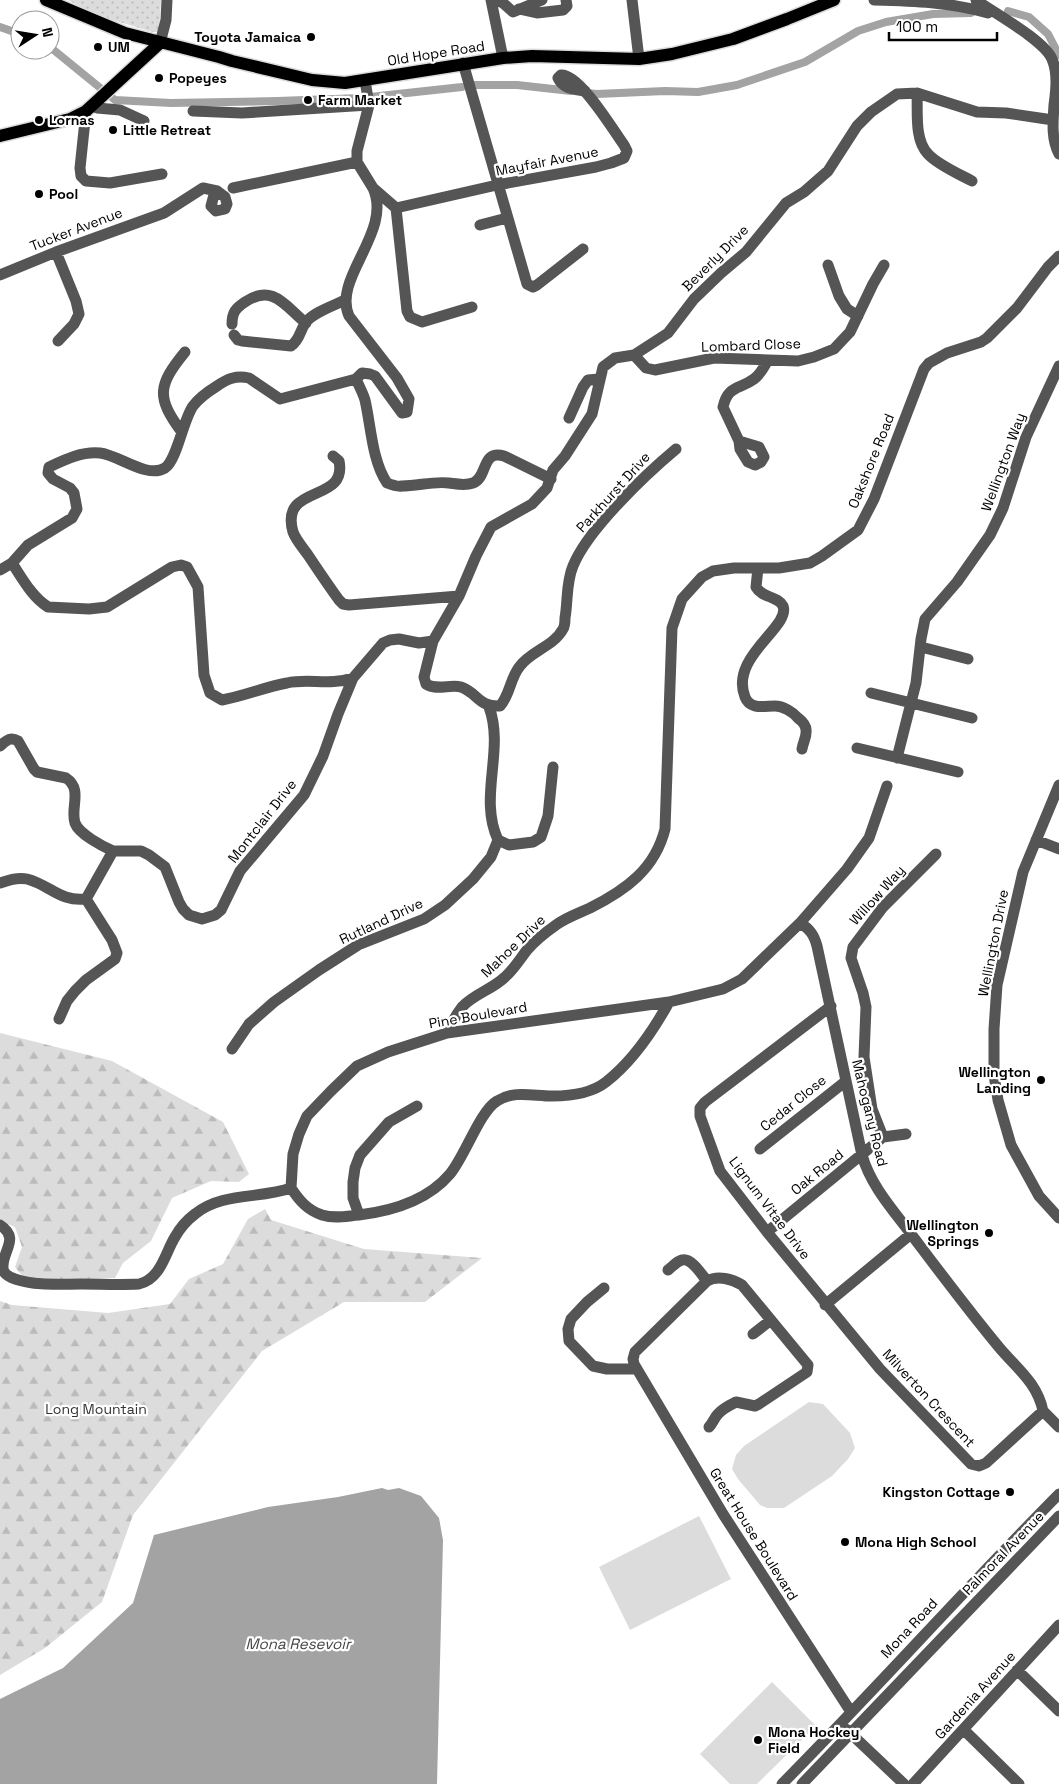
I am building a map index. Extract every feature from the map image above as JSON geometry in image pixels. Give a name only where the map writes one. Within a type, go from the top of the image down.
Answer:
[{"type":"main road","name":"Old Hope Road","points":[[46,0],[125,33],[160,43],[312,80],[366,85],[463,63],[503,58],[532,56],[639,59],[672,54],[733,38],[834,0]]},
{"type":"main road","points":[[0,136],[70,119],[92,105],[110,90],[160,43]]},
{"type":"street","points":[[160,43],[166,20],[167,0]]},
{"type":"street","points":[[491,0],[503,58]]},
{"type":"street","points":[[498,0],[503,2],[513,12],[542,0]]},
{"type":"street","points":[[519,9],[537,13],[563,10],[567,6],[566,0]]},
{"type":"street","points":[[632,0],[639,59]]},
{"type":"street","points":[[874,0],[924,1],[964,6],[1002,17]]},
{"type":"street","points":[[976,0],[1038,42],[1047,51],[1052,60],[1055,71],[1054,142],[1059,154]]},
{"type":"street","points":[[463,63],[521,269],[527,284],[530,286],[537,285],[583,249]]},
{"type":"street","points":[[366,85],[369,103],[357,151],[357,162],[374,188],[396,208],[405,304],[410,317],[422,322],[472,307]]},
{"type":"street","name":"Mayfair Avenue","points":[[396,208],[497,185],[611,164],[624,158],[627,151],[624,145],[585,91]]},
{"type":"street","points":[[917,93],[919,136],[923,147],[928,155],[972,181]]},
{"type":"street","name":"Beverly Drive","points":[[551,479],[553,470],[565,456],[592,414],[603,367],[615,358],[634,355],[668,333],[694,299],[746,252],[786,203],[804,192],[828,171],[857,126],[871,112],[897,94],[917,93],[977,112],[1006,113],[1053,120]]},
{"type":"street","points":[[193,112],[242,113],[369,103]]},
{"type":"street","points":[[144,122],[120,110],[98,108],[92,105],[80,176],[86,181],[110,183],[162,174]]},
{"type":"street","points":[[233,188],[357,162]]},
{"type":"street","name":"Tucker Avenue","points":[[0,275],[164,212],[203,188],[217,192]]},
{"type":"street","points":[[0,570],[12,563],[28,545],[72,518],[77,509],[74,493],[70,488],[53,479],[48,473],[49,467],[81,454],[98,452],[109,454],[148,471],[164,468],[170,463],[181,431],[193,407],[212,389],[231,378],[243,376],[249,378],[280,399],[356,378],[362,373],[375,376],[400,412],[407,412],[410,399],[406,392],[349,316],[346,309],[345,300],[349,286],[373,230],[378,202],[374,188]]},
{"type":"street","points":[[480,225],[507,218]]},
{"type":"street","points":[[56,252],[76,301],[79,314],[74,324],[58,341]]},
{"type":"street","name":"Oakshore Road","points":[[670,706],[672,628],[682,600],[702,577],[713,571],[734,568],[779,568],[810,563],[858,530],[874,499],[924,369],[929,363],[947,353],[981,342],[987,338],[1017,308],[1048,266],[1059,256]]},
{"type":"street","points":[[828,264],[839,296],[847,309],[858,316]]},
{"type":"street","name":"Lombard Close","points":[[634,355],[646,368],[655,370],[714,358],[798,361],[814,357],[834,349],[850,332],[884,264]]},
{"type":"street","points":[[306,323],[288,306],[268,294],[260,294],[252,298],[234,310],[232,314],[233,329],[238,340],[287,346],[294,344],[311,317],[345,300]]},
{"type":"street","points":[[181,431],[164,404],[164,385],[170,371],[185,352]]},
{"type":"street","points":[[739,440],[723,408],[725,399],[733,389],[753,380],[762,372],[768,360]]},
{"type":"street","name":"Wellington Way","points":[[897,758],[916,683],[925,619],[957,582],[997,522],[1026,437],[1059,366]]},
{"type":"street","points":[[356,378],[364,398],[378,465],[387,483],[401,487],[441,482],[472,484],[477,481],[489,459],[498,454],[551,479],[547,488],[532,504],[491,527],[459,596],[433,641],[424,678],[426,684],[431,687],[464,688],[489,707],[495,734],[490,813],[492,828],[498,840],[509,845],[532,842],[541,836],[548,816],[553,767]]},
{"type":"street","points":[[569,418],[588,380],[599,379]]},
{"type":"street","name":"Parkhurst Drive","points":[[489,707],[500,706],[505,700],[512,678],[520,665],[553,640],[564,629],[568,580],[573,565],[588,539],[656,466],[676,449]]},
{"type":"street","points":[[333,456],[339,461],[341,471],[336,481],[331,486],[302,500],[294,508],[291,517],[294,535],[339,600],[343,604],[349,605],[459,596]]},
{"type":"street","points":[[12,563],[42,604],[48,607],[89,609],[107,607],[172,567],[181,564],[187,567],[198,588],[204,675],[210,693],[222,700],[239,697],[288,682],[334,682],[353,678]]},
{"type":"street","points":[[758,568],[757,590],[760,594],[778,601],[784,611],[772,632],[749,658],[743,681],[745,698],[750,704],[758,707],[782,707],[794,713],[805,726],[806,731],[802,749]]},
{"type":"street","name":"Montclair Drive","points":[[113,851],[141,851],[149,855],[165,868],[179,902],[189,915],[202,919],[215,915],[221,910],[240,871],[304,795],[323,756],[353,678],[383,643],[400,639],[418,643],[433,641]]},
{"type":"street","points":[[920,647],[968,659]]},
{"type":"street","points":[[871,693],[972,718]]},
{"type":"street","name":"Mahoe Drive","points":[[447,1033],[463,1006],[492,988],[506,976],[529,948],[556,924],[601,902],[629,884],[644,871],[655,856],[662,843],[666,829],[670,706]]},
{"type":"street","points":[[0,746],[9,739],[14,738],[18,741],[37,772],[66,778],[70,781],[76,794],[74,817],[77,827],[98,844],[113,851],[86,899]]},
{"type":"street","points":[[857,748],[958,772]]},
{"type":"street","name":"Wellington Drive","points":[[1059,785],[1023,872],[997,985],[994,1029],[994,1075],[998,1100],[1011,1145],[1039,1196],[1059,1218]]},
{"type":"street","name":"Pine Boulevard","points":[[290,1188],[293,1154],[307,1116],[330,1090],[357,1066],[388,1052],[447,1033],[669,1002],[716,991],[742,980],[800,923],[847,869],[869,838],[887,786]]},
{"type":"street","name":"Rutland Drive","points":[[232,1049],[249,1024],[274,1002],[318,970],[358,945],[396,931],[424,918],[445,905],[473,879],[491,857],[498,840]]},
{"type":"street","points":[[1036,840],[1059,849]]},
{"type":"street","name":"Willow Way","points":[[883,1137],[872,1109],[864,1056],[866,1007],[852,958],[853,947],[883,907],[936,854]]},
{"type":"street","points":[[0,883],[26,879],[67,898],[76,900],[86,899]]},
{"type":"street","points":[[59,1019],[67,1001],[75,991],[86,980],[115,959],[117,953],[112,940],[86,899]]},
{"type":"street","name":"Mahogany Road","points":[[800,923],[814,935],[862,1155],[871,1177],[883,1198],[969,1311],[1008,1359],[1035,1387],[1043,1411]]},
{"type":"street","points":[[0,1224],[7,1231],[10,1243],[4,1260],[3,1270],[6,1275],[14,1279],[35,1284],[139,1284],[154,1276],[166,1257],[176,1235],[196,1212],[212,1204],[239,1196],[278,1193],[290,1188],[307,1207],[320,1214],[342,1218],[372,1214],[403,1204],[428,1193],[451,1173],[468,1147],[484,1115],[494,1103],[512,1094],[567,1096],[584,1092],[605,1082],[633,1056],[654,1028],[669,1002]]},
{"type":"street","name":"Lignum Vitae Drive","points":[[825,1304],[720,1171],[700,1116],[700,1108],[705,1102],[830,1006]]},
{"type":"street","name":"Cedar Close","points":[[760,1149],[846,1081]]},
{"type":"street","points":[[359,1215],[353,1198],[352,1182],[360,1155],[389,1122],[417,1106]]},
{"type":"street","points":[[862,1155],[883,1137],[906,1134]]},
{"type":"street","name":"Oak Road","points":[[767,1232],[862,1155]]},
{"type":"street","points":[[825,1304],[911,1234]]},
{"type":"street","points":[[668,1270],[681,1260],[685,1260],[696,1268],[707,1281]]},
{"type":"street","points":[[604,1288],[587,1302],[572,1319],[568,1330],[570,1342],[593,1366],[607,1369],[637,1369],[633,1359],[635,1352],[707,1281],[717,1278],[734,1280],[742,1285],[808,1365],[807,1372],[759,1404],[755,1406],[736,1402],[718,1413],[714,1422],[709,1427]]},
{"type":"street","name":"Milverton Crescent","points":[[825,1304],[880,1370],[972,1464],[980,1466],[986,1463],[1043,1411]]},
{"type":"street","points":[[753,1334],[771,1320]]},
{"type":"street","name":"Great House Boulevard","points":[[637,1369],[723,1514],[851,1712]]},
{"type":"street","points":[[1043,1411],[1059,1427]]},
{"type":"street","name":"Mona Road","points":[[782,1784],[842,1723],[996,1557],[1059,1494]]},
{"type":"street","name":"Palmoral Avenue","points":[[802,1784],[1059,1516]]},
{"type":"street","name":"Gardenia Avenue","points":[[913,1784],[1059,1625]]},
{"type":"street","points":[[1018,1670],[1059,1711]]},
{"type":"street","points":[[842,1723],[850,1734],[904,1784]]},
{"type":"street","points":[[964,1730],[1019,1784]]},
{"type":"green space","points":[[68,0],[161,0],[159,32],[152,32],[93,14]]},
{"type":"green space","points":[[0,1033],[112,1061],[223,1122],[249,1174],[239,1182],[211,1181],[172,1198],[151,1241],[123,1263],[115,1278],[40,1281],[24,1278],[15,1267],[22,1247],[15,1227],[0,1221]]},
{"type":"green space","name":"Long Mountain","points":[[265,1209],[271,1220],[364,1249],[482,1258],[425,1302],[344,1302],[262,1351],[133,1515],[102,1602],[45,1648],[0,1675],[0,1301],[12,1305],[108,1313],[170,1304],[189,1279],[223,1264],[248,1219]]},
{"type":"green space","points":[[809,1402],[823,1404],[850,1433],[855,1448],[848,1459],[832,1476],[784,1508],[767,1508],[760,1505],[732,1469],[736,1455],[744,1446]]},
{"type":"green space","points":[[699,1516],[731,1579],[630,1630],[599,1567]]},
{"type":"green space","name":"Mona Hockey Field","points":[[772,1682],[816,1726],[757,1784],[730,1784],[700,1754]]},
{"type":"water","name":"Mona Resevoir","points":[[382,1488],[388,1490],[399,1488],[421,1496],[439,1518],[443,1540],[437,1784],[0,1784],[0,1699],[63,1668],[133,1603],[154,1535],[268,1507],[338,1497]]},
{"type":"waterway","points":[[1008,11],[1029,17],[1048,34],[1059,55]]},
{"type":"waterway","points":[[585,93],[698,92],[737,85],[805,62],[858,31],[886,22],[933,14],[971,13]]},
{"type":"waterway","points":[[0,27],[10,30]]},
{"type":"waterway","points":[[60,55],[115,100],[171,103],[361,98],[462,87]]},
{"type":"waterway","points":[[474,85],[517,85],[571,91]]},
{"type":"place","name":"Toyota Jamaica","points":[[311,37]]},
{"type":"place","name":"UM","points":[[98,47]]},
{"type":"place","name":"Popeyes","points":[[159,78]]},
{"type":"place","name":"Farm Market","points":[[308,100]]},
{"type":"place","name":"Lornas","points":[[39,120]]},
{"type":"place","name":"Little Retreat","points":[[113,130]]},
{"type":"place","name":"Pool","points":[[39,194]]},
{"type":"place","name":"Wellington Landing","points":[[1041,1080]]},
{"type":"place","name":"Wellington Springs","points":[[989,1233]]},
{"type":"place","name":"Kingston Cottage","points":[[1010,1492]]},
{"type":"place","name":"Mona High School","points":[[845,1542]]},
{"type":"place","name":"Mona Hockey Field","points":[[758,1740]]}]
